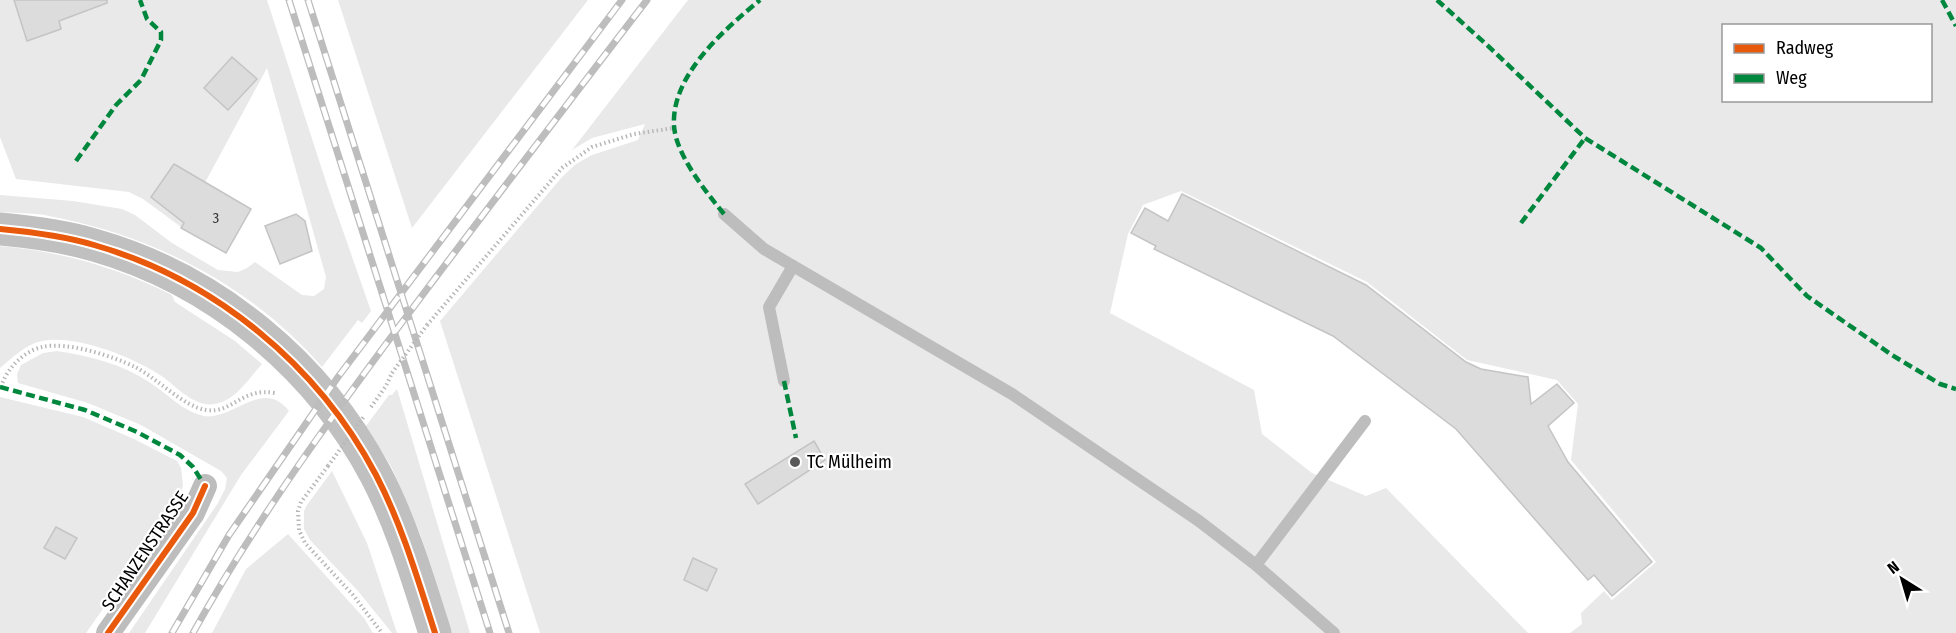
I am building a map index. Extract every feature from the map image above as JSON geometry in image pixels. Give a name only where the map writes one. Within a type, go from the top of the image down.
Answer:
[{"type":"street","points":[[0,229],[36,232],[93,244],[140,260],[184,281],[220,302],[276,345],[297,389],[357,442],[376,476],[405,541],[435,633]]},
{"type":"street","name":"SCHANZENSTRASSE","points":[[108,633],[193,513],[205,486]]},
{"type":"lane","points":[[724,214],[764,249],[1012,394],[1199,521],[1256,565],[1334,633]]},
{"type":"lane","points":[[784,381],[769,307],[793,266]]},
{"type":"lane","points":[[1256,565],[1365,421]]},
{"type":"path","points":[[382,633],[359,602],[305,543],[299,530],[298,511],[301,502],[386,386],[392,373],[427,325],[562,168],[592,147],[634,134],[674,128]]},
{"type":"path","points":[[1,387],[4,378],[17,361],[42,346],[57,346],[80,349],[134,366],[153,377],[187,403],[207,411],[228,406],[249,394],[264,391],[277,393],[297,389]]},
{"type":"path","points":[[331,457],[338,466]]},
{"type":"shaded area","points":[[0,0],[267,0],[371,311],[362,323],[358,320],[322,367],[269,315],[207,273],[174,256],[104,229],[37,214],[0,212],[0,195],[73,201],[122,209],[135,215],[172,243],[218,270],[238,272],[255,262],[302,295],[314,296],[324,289],[326,277],[267,68],[181,227],[143,199],[129,192],[16,179],[0,137]]},
{"type":"shaded area","points":[[338,0],[588,0],[412,228]]},
{"type":"shaded area","points":[[688,0],[1956,0],[1956,633],[1570,633],[1582,624],[1581,613],[1604,591],[1612,600],[1656,562],[1571,460],[1578,404],[1557,380],[1467,360],[1367,282],[1181,191],[1143,205],[1128,234],[1110,313],[1254,390],[1262,434],[1312,473],[1366,496],[1386,488],[1528,633],[540,633],[440,321],[562,177],[576,164],[592,155],[638,140],[645,124],[592,138],[572,150]]},
{"type":"shaded area","points":[[0,246],[45,252],[89,262],[152,285],[172,295],[175,302],[235,341],[262,364],[232,397],[211,404],[196,401],[163,377],[122,355],[72,341],[42,341],[30,345],[0,368]]},
{"type":"shaded area","points":[[57,351],[93,358],[128,370],[196,414],[215,416],[258,399],[269,398],[279,402],[289,411],[241,475],[145,633],[129,633],[218,503],[225,489],[227,478],[221,471],[141,425],[88,403],[18,383],[17,374],[21,365],[43,353]]},
{"type":"shaded area","points":[[397,389],[470,633],[451,633],[421,536],[392,468],[366,426],[389,395]]},
{"type":"shaded area","points":[[0,397],[83,417],[177,461],[181,468],[183,485],[178,503],[121,590],[112,596],[86,633],[0,633]]},
{"type":"shaded area","points":[[332,471],[367,543],[397,633],[392,633],[358,591],[310,540],[304,529],[304,511]]},
{"type":"shaded area","points":[[288,534],[364,618],[373,633],[212,633],[246,569]]},
{"type":"building","points":[[14,0],[107,0],[107,3],[59,21],[61,29],[27,41]]},
{"type":"building","points":[[232,57],[257,79],[228,110],[204,88]]},
{"type":"building","points":[[174,164],[251,209],[226,253],[181,228],[184,223],[151,197]]},
{"type":"building","points":[[1182,194],[1366,285],[1466,362],[1481,369],[1528,377],[1531,404],[1557,384],[1574,403],[1548,426],[1568,462],[1652,562],[1612,596],[1594,575],[1588,580],[1456,429],[1333,336],[1154,249],[1156,246],[1131,233],[1145,208],[1168,221]]},
{"type":"building","points":[[296,214],[305,221],[312,251],[280,264],[265,226]]},
{"type":"building","points":[[814,441],[825,460],[758,504],[745,484]]},
{"type":"building","points":[[56,527],[77,538],[65,559],[44,548]]},
{"type":"building","points":[[693,558],[717,569],[707,591],[684,580]]},
{"type":"railway","points":[[289,0],[490,633]]},
{"type":"railway","points":[[308,0],[509,633]]},
{"type":"railway","points":[[172,633],[229,535],[338,377],[622,0]]},
{"type":"railway","points":[[193,633],[266,513],[320,435],[433,281],[647,0]]},
{"type":"marked path","points":[[76,161],[116,105],[141,80],[161,40],[161,32],[147,19],[140,0]]},
{"type":"marked path","points":[[724,214],[693,173],[680,149],[674,126],[675,107],[681,89],[702,55],[731,25],[760,0]]},
{"type":"marked path","points":[[1437,0],[1585,138],[1761,248],[1807,296],[1892,355],[1940,384],[1956,389]]},
{"type":"marked path","points":[[1942,0],[1956,26]]},
{"type":"marked path","points":[[1521,223],[1585,138]]},
{"type":"marked path","points":[[784,381],[796,438]]},
{"type":"marked path","points":[[0,387],[85,410],[137,432],[180,455],[193,467],[205,486]]},
{"type":"cycle path","points":[[0,229],[71,239],[138,260],[181,280],[221,304],[293,363],[324,397],[352,435],[376,475],[402,533],[435,633]]},
{"type":"cycle path","points":[[108,633],[193,513],[205,486]]},
{"type":"place","name":"TC Mülheim","points":[[795,462]]}]
